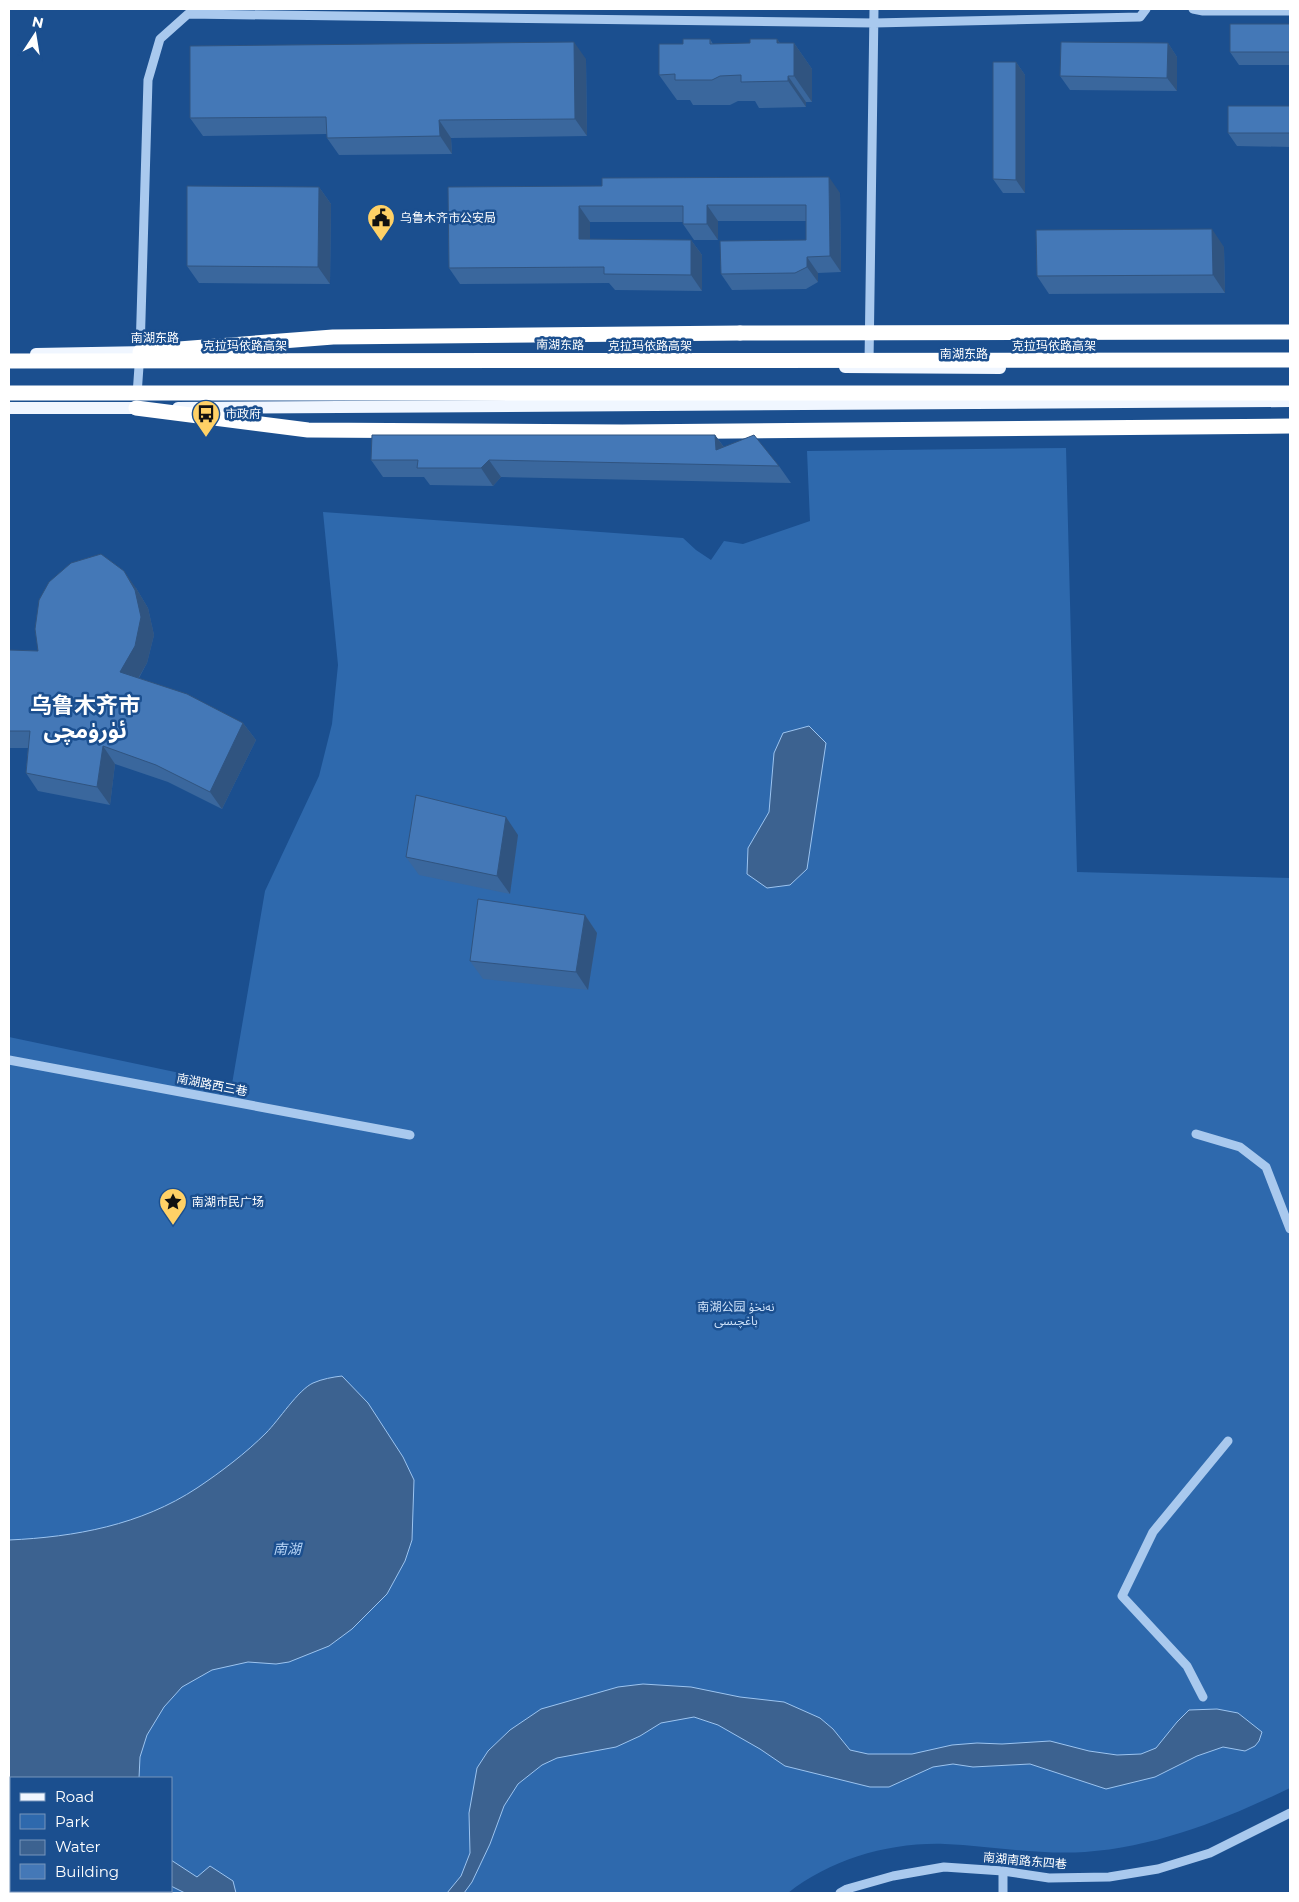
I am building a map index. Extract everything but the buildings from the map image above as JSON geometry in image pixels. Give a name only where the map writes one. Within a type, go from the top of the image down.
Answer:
[{"type":"highway","points":[[140,352],[333,337],[740,333],[1290,332]]},
{"type":"highway","name":"克拉玛依路高架","points":[[9,361],[1290,360]]},
{"type":"highway","points":[[9,393],[1290,393]]},
{"type":"highway","points":[[136,408],[308,430],[622,432],[1290,426]]},
{"type":"main road","name":"南湖东路","points":[[9,354],[140,352],[702,361],[869,368],[1290,367]]},
{"type":"main road","points":[[9,408],[1290,401]]},
{"type":"street","points":[[869,368],[874,9]]},
{"type":"street","points":[[136,408],[140,352],[148,80],[160,39],[188,11],[874,23],[1140,17],[1146,9]]},
{"type":"street","points":[[1193,9],[1203,11],[1290,11]]},
{"type":"street","name":"南湖路西三巷","points":[[9,1060],[410,1135]]},
{"type":"street","points":[[1196,1134],[1240,1147],[1266,1167],[1290,1229]]},
{"type":"street","points":[[1203,1697],[1187,1666],[1122,1596],[1153,1532],[1228,1441]]},
{"type":"street","name":"南湖南路东四巷","points":[[840,1893],[847,1889],[894,1876],[944,1867],[1003,1871],[1049,1878],[1109,1877],[1158,1869],[1210,1853],[1290,1813]]},
{"type":"street","points":[[1003,1871],[1003,1893]]},
{"type":"green space","name":"南湖公园 نەنخۇ باغچىسى","points":[[1066,448],[1077,872],[1290,878],[1290,1788],[1216,1821],[1165,1838],[1138,1844],[1112,1849],[1067,1853],[945,1844],[903,1846],[862,1855],[842,1862],[805,1881],[788,1893],[9,1893],[9,1037],[232,1084],[265,891],[319,776],[332,724],[338,665],[323,512],[683,538],[711,560],[724,541],[743,544],[810,521],[807,451]]},
{"type":"water","points":[[809,726],[826,743],[807,869],[790,885],[767,888],[747,874],[748,848],[769,812],[774,753],[783,733]]},
{"type":"water","name":"南湖","points":[[342,1376],[368,1403],[403,1457],[414,1480],[412,1540],[405,1561],[387,1594],[352,1629],[329,1646],[289,1662],[276,1664],[248,1662],[212,1670],[182,1687],[164,1707],[147,1735],[140,1757],[139,1777],[10,1777],[10,1892],[124,1892],[9,1893],[9,1540],[58,1536],[107,1527],[130,1520],[176,1501],[197,1488],[250,1448],[307,1387],[320,1380]]},
{"type":"water","points":[[643,1684],[691,1687],[740,1697],[784,1702],[820,1718],[833,1729],[850,1750],[868,1754],[912,1754],[952,1745],[977,1743],[1002,1744],[1050,1741],[1089,1751],[1117,1755],[1141,1754],[1156,1748],[1189,1710],[1217,1709],[1238,1713],[1262,1732],[1255,1746],[1245,1751],[1223,1747],[1197,1756],[1155,1777],[1106,1789],[1030,1764],[973,1767],[953,1764],[933,1767],[889,1787],[870,1787],[785,1766],[718,1725],[694,1717],[661,1723],[640,1736],[616,1747],[557,1758],[542,1765],[518,1784],[504,1806],[490,1844],[472,1882],[464,1893],[447,1893],[461,1876],[470,1853],[469,1813],[477,1768],[488,1751],[510,1730],[541,1709],[618,1687]]},
{"type":"water","points":[[172,1861],[197,1877],[210,1866],[233,1881],[236,1893],[185,1893],[172,1886]]},
{"type":"place","name":"乌鲁木齐市公安局","points":[[381,242]]},
{"type":"place","name":"市政府","points":[[206,438]]},
{"type":"place","name":"南湖市民广场","points":[[173,1226]]},
{"type":"district","name":"乌鲁木齐市 ئۈرۈمچى","points":[[85,718]]}]
